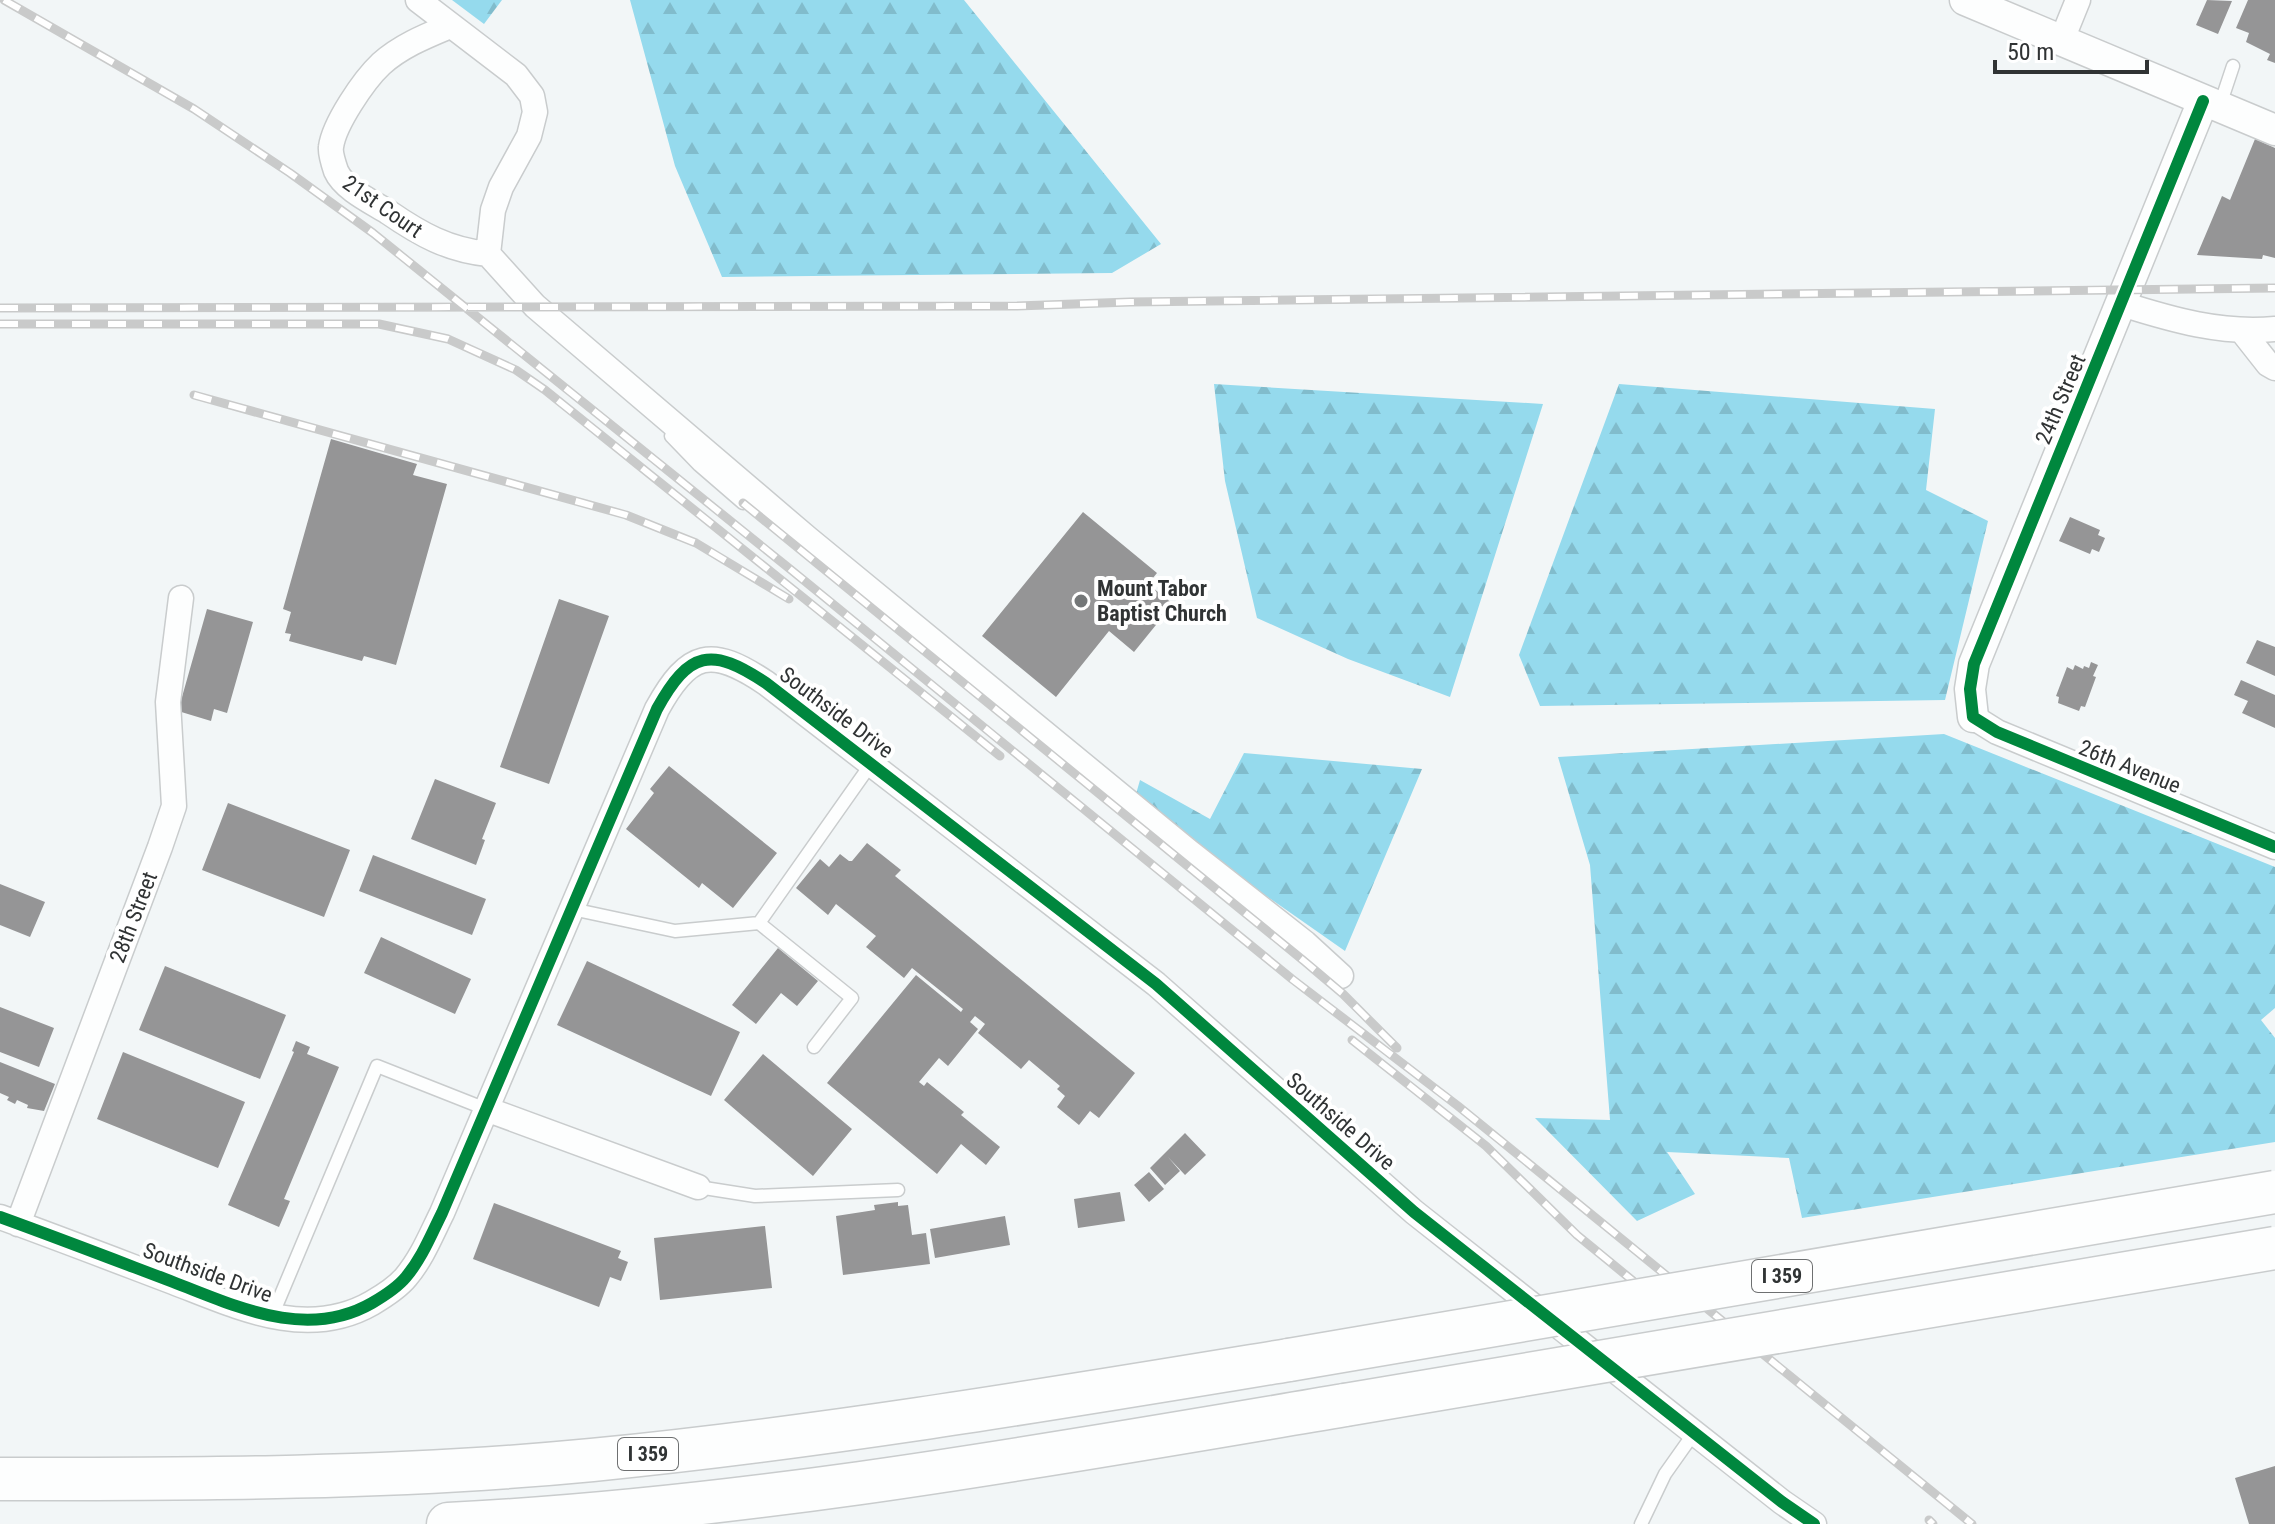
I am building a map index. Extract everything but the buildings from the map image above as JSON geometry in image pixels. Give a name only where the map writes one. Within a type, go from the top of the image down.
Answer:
[{"type":"highway","name":"I 359","points":[[0,1479],[312,1477],[590,1460],[837,1432],[1289,1360],[2275,1192]]},
{"type":"highway","points":[[448,1524],[711,1502],[901,1478],[2275,1248]]},
{"type":"street","points":[[418,0],[516,75],[532,96],[535,112],[529,136],[511,165],[493,210],[488,254],[535,306],[807,538],[1188,851],[1305,943],[1341,976]]},
{"type":"street","points":[[1965,0],[2275,130]]},
{"type":"street","points":[[2061,42],[2078,0]]},
{"type":"street","name":"21st Court","points":[[450,26],[413,42],[381,64],[351,104],[330,149],[337,173],[355,190],[438,243],[462,251],[488,254]]},
{"type":"street","name":"24th Street","points":[[1973,717],[1970,689],[1974,664],[2067,432],[2211,105]]},
{"type":"street","points":[[2122,304],[2172,320],[2221,330],[2275,329]]},
{"type":"street","points":[[2242,331],[2268,364],[2275,368]]},
{"type":"street","name":"28th Street","points":[[9,1220],[174,806],[168,702],[181,598]]},
{"type":"street","name":"Southside Drive","points":[[9,1220],[217,1299],[272,1316],[314,1321],[340,1316],[362,1308],[404,1279],[420,1258],[442,1213],[657,709],[684,669],[705,658],[729,661],[748,671],[871,764],[1156,984],[1414,1212],[1814,1524]]},
{"type":"street","name":"26th Avenue","points":[[1973,717],[1997,732],[2275,847]]},
{"type":"street","points":[[486,1109],[698,1187]]},
{"type":"lane","points":[[2211,105],[2233,66]]},
{"type":"lane","points":[[599,362],[699,465],[743,503]]},
{"type":"lane","points":[[759,923],[871,764]]},
{"type":"lane","points":[[572,909],[675,931],[759,923],[852,998],[814,1047]]},
{"type":"lane","points":[[272,1316],[377,1066],[486,1109]]},
{"type":"lane","points":[[698,1187],[755,1196],[898,1190]]},
{"type":"lane","points":[[1641,1524],[1665,1474],[1694,1433]]},
{"type":"green space","points":[[452,0],[502,0],[484,24]]},
{"type":"green space","points":[[630,0],[964,0],[1161,244],[1112,273],[722,277],[675,166]]},
{"type":"green space","points":[[1214,384],[1543,404],[1450,697],[1348,659],[1257,618],[1225,481]]},
{"type":"green space","points":[[1619,384],[1935,409],[1926,490],[1988,521],[1945,700],[1540,706],[1519,655]]},
{"type":"green space","points":[[1944,734],[2275,867],[2275,1008],[2261,1020],[2275,1038],[2275,1142],[1802,1218],[1789,1158],[1667,1152],[1695,1194],[1637,1221],[1535,1118],[1610,1120],[1590,865],[1558,757]]},
{"type":"green space","points":[[1244,753],[1422,769],[1345,951],[1262,893],[1136,794],[1140,780],[1210,819]]},
{"type":"railway","points":[[4,0],[194,109],[373,233],[1292,979],[1458,1106],[1972,1524]]},
{"type":"railway","points":[[0,308],[1017,306],[2275,288]]},
{"type":"railway","points":[[0,324],[379,324],[448,339],[516,370],[545,390],[1000,756]]},
{"type":"railway","points":[[194,395],[626,515],[696,543],[789,599]]},
{"type":"railway","points":[[743,503],[1304,961],[1343,994],[1397,1048]]},
{"type":"railway","points":[[1352,1040],[1486,1146],[1577,1235],[1649,1294]]},
{"type":"railway","points":[[1929,1520],[1933,1524]]},
{"type":"cycle path","points":[[2203,101],[1974,664],[1970,689],[1973,717],[1997,732],[2275,847]]},
{"type":"cycle path","points":[[0,1217],[221,1301],[271,1316],[322,1319],[347,1314],[372,1303],[394,1288],[417,1262],[442,1213],[657,709],[680,675],[703,660],[716,660],[730,663],[766,683],[1156,984],[1414,1212],[1814,1524]]},
{"type":"place","name":"Mount Tabor Baptist Church","points":[[1081,601]]}]
